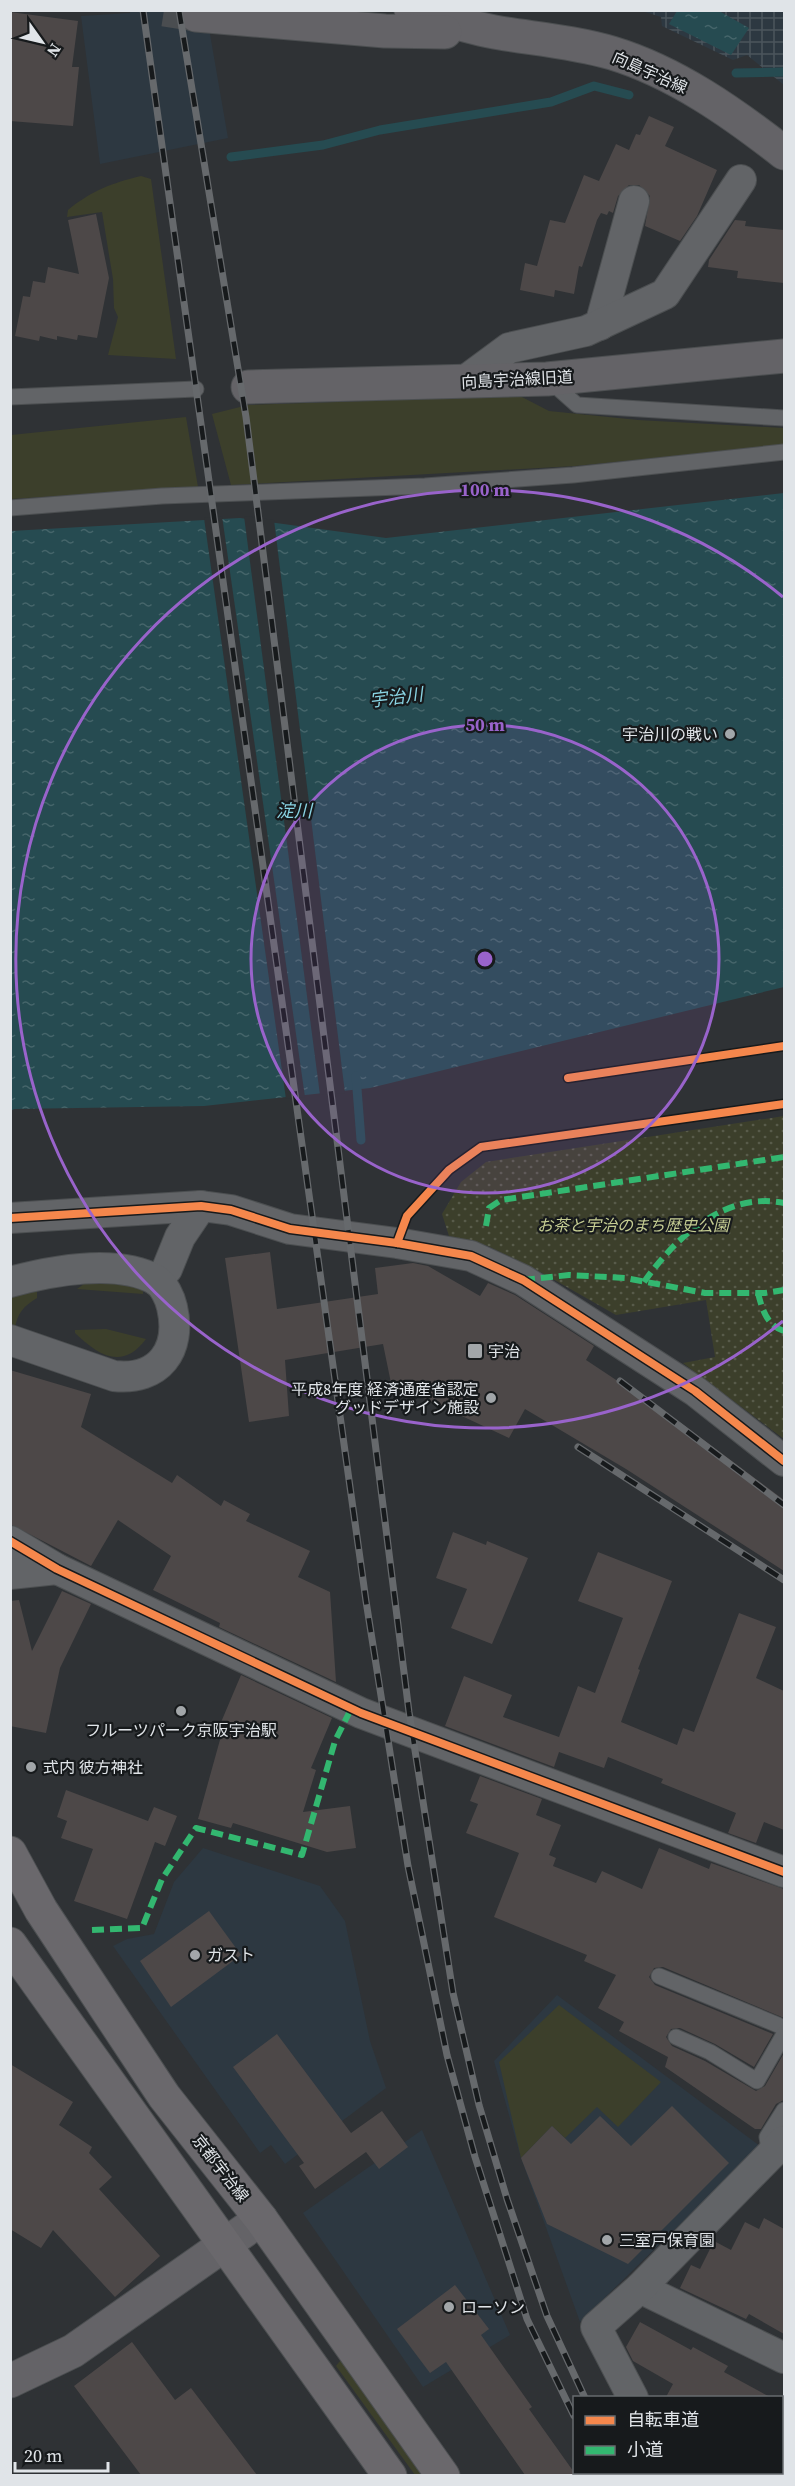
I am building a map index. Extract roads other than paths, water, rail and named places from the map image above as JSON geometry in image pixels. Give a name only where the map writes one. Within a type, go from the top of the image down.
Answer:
[{"type":"main road","name":"京都宇治線","points":[[10,1854],[41,1910],[164,2096],[261,2219],[443,2475]]},
{"type":"main road","points":[[10,1944],[390,2475]]},
{"type":"street","name":"向島宇治線","points":[[411,10],[498,33]]},
{"type":"street","name":"向島宇治線","points":[[196,15],[385,31],[498,33],[557,41],[612,54],[666,75],[715,104],[784,153]]},
{"type":"street","points":[[464,382],[509,348],[586,331],[665,294],[741,180]]},
{"type":"street","points":[[600,325],[634,201]]},
{"type":"street","name":"向島宇治線旧道","points":[[248,387],[548,379],[784,356]]},
{"type":"street","points":[[157,1281],[167,1269],[180,1237],[201,1206]]},
{"type":"street","points":[[10,1218],[201,1206],[231,1210],[290,1229],[397,1243],[471,1256],[523,1280],[695,1391],[784,1461]]},
{"type":"street","points":[[10,1282],[80,1269],[124,1269],[157,1281],[171,1303],[175,1335],[170,1351],[162,1363],[152,1370],[128,1377],[114,1376],[10,1340]]},
{"type":"street","points":[[10,1541],[57,1569],[361,1713],[784,1872]]},
{"type":"street","points":[[10,1574],[57,1569]]},
{"type":"street","points":[[632,2396],[596,2327],[640,2288],[777,2148]]},
{"type":"street","points":[[10,2381],[73,2351],[261,2219]]},
{"type":"street","points":[[640,2288],[784,2358]]},
{"type":"lane","points":[[548,379],[576,405],[784,418]]},
{"type":"lane","points":[[10,397],[196,389]]},
{"type":"lane","points":[[10,508],[162,496],[425,486],[539,478],[784,452]]},
{"type":"lane","points":[[659,1976],[783,2026],[757,2081],[710,2052],[676,2037]]},
{"type":"lane","points":[[777,2148],[768,2137],[784,2110]]},
{"type":"water","points":[[677,11],[719,11],[749,28],[731,55],[669,24]]},
{"type":"water","name":"淀川","points":[[784,493],[784,987],[370,1088],[204,1106],[14,1109],[11,1111],[11,531],[240,518],[386,538]]},
{"type":"waterway","points":[[736,73],[784,72]]},
{"type":"waterway","points":[[231,157],[323,145],[380,130],[551,102],[594,86],[629,95]]},
{"type":"waterway","points":[[356,1076],[361,1140]]},
{"type":"tunnel","points":[[164,10],[196,15]]},
{"type":"railway","points":[[143,10],[366,1601],[408,1866],[447,2055],[475,2157],[527,2319],[573,2414]]},
{"type":"railway","points":[[179,10],[246,417],[409,1712],[453,1993],[479,2105],[507,2199],[547,2316],[584,2396]]},
{"type":"railway","points":[[620,1381],[784,1505]]},
{"type":"railway","points":[[578,1447],[784,1580]]},
{"type":"place","name":"宇治川の戦い","points":[[730,734]]},
{"type":"place","name":"宇治","points":[[475,1351]]},
{"type":"place","name":"平成8年度 経済通産省認定 グッドデザイン施設","points":[[491,1398]]},
{"type":"place","name":"フルーツパーク京阪宇治駅","points":[[181,1711]]},
{"type":"place","name":"式内 彼方神社","points":[[31,1767]]},
{"type":"place","name":"ガスト","points":[[195,1955]]},
{"type":"place","name":"三室戸保育園","points":[[607,2240]]},
{"type":"place","name":"ローソン","points":[[449,2307]]},
{"type":"water label","name":"宇治川","points":[[396,697]]},
{"type":"park label","name":"お茶と宇治のまち歴史公園","points":[[633,1225]]}]
